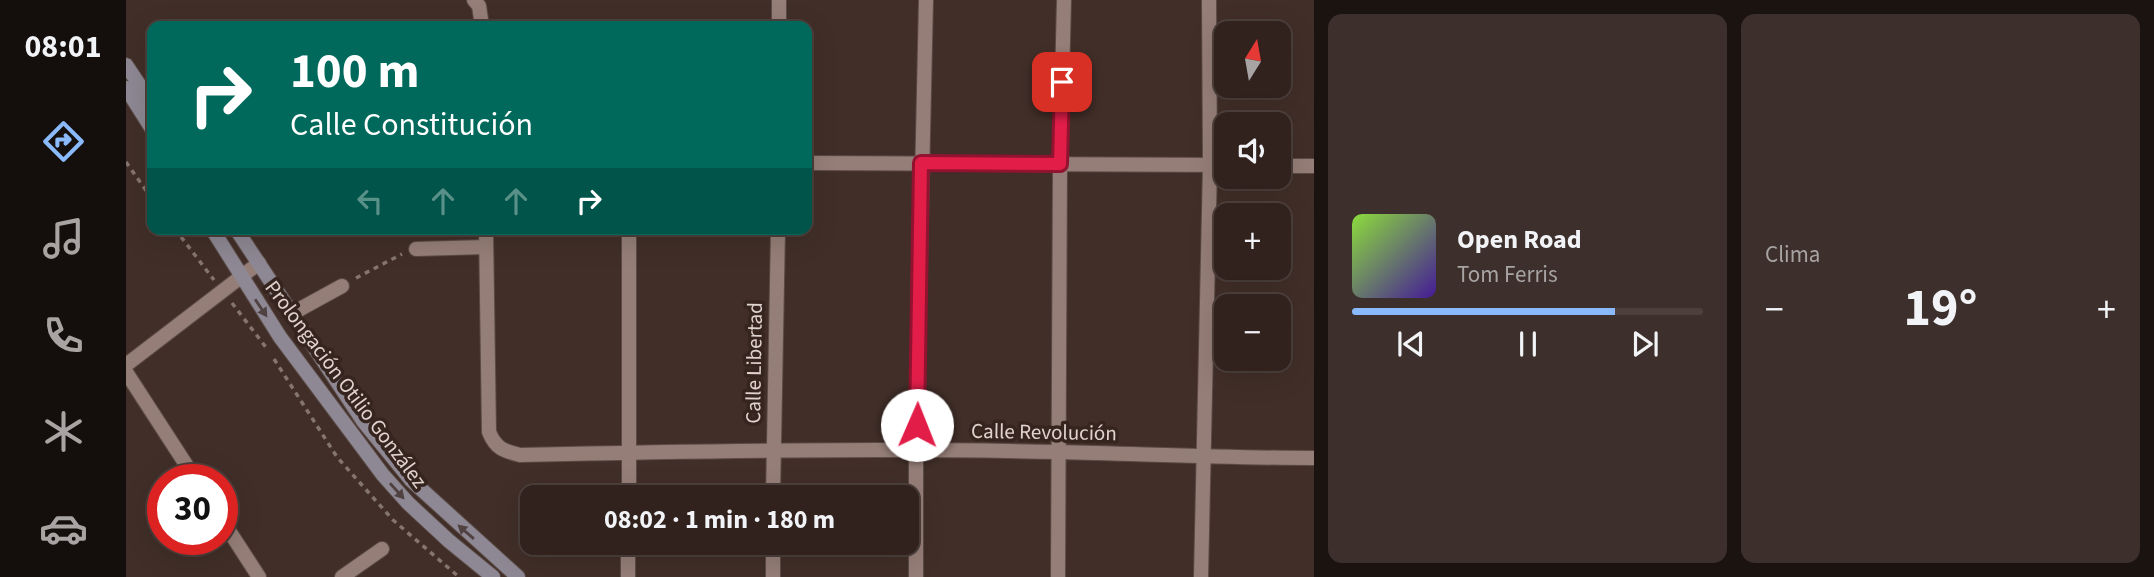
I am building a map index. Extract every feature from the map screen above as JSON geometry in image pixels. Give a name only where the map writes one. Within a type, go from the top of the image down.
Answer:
[{"type":"main road","points":[[126,65],[146,106]]},
{"type":"main road","points":[[126,88],[146,106]]},
{"type":"main road","name":"Prolongación Otilio González","points":[[216,235],[280,337],[383,475],[408,503],[493,577]]},
{"type":"main road","name":"Prolongación Otilio González","points":[[240,235],[363,421],[411,480],[518,577]]},
{"type":"street","points":[[474,0],[479,6],[481,21]]},
{"type":"street","points":[[779,0],[779,21]]},
{"type":"street","points":[[916,577],[921,163],[926,0]]},
{"type":"street","points":[[1058,577],[1060,164],[1064,0]]},
{"type":"street","points":[[1201,577],[1210,164],[1209,0]]},
{"type":"street","points":[[126,101],[146,106]]},
{"type":"street","points":[[812,163],[1214,164]]},
{"type":"street","points":[[1291,166],[1314,166]]},
{"type":"street","points":[[416,249],[486,247],[486,235]]},
{"type":"street","points":[[629,235],[629,485]]},
{"type":"street","name":"Calle Libertad","points":[[774,485],[778,235]]},
{"type":"street","name":"Calle Revolución","points":[[486,247],[489,432],[495,445],[504,452],[520,455],[774,450],[1059,452],[1314,458]]},
{"type":"street","points":[[126,365],[258,263]]},
{"type":"street","points":[[291,314],[342,286]]},
{"type":"street","points":[[126,372],[186,464]]},
{"type":"street","points":[[238,545],[259,577]]},
{"type":"street","points":[[342,577],[382,549]]},
{"type":"street","points":[[628,555],[628,577]]},
{"type":"street","points":[[773,555],[773,577]]},
{"type":"path","points":[[126,162],[147,194]]},
{"type":"path","points":[[176,235],[275,360],[337,457],[393,520],[459,577]]},
{"type":"path","points":[[342,286],[401,254],[416,249]]},
{"type":"route","points":[[917,425],[921,163],[1060,164],[1062,82]]}]
